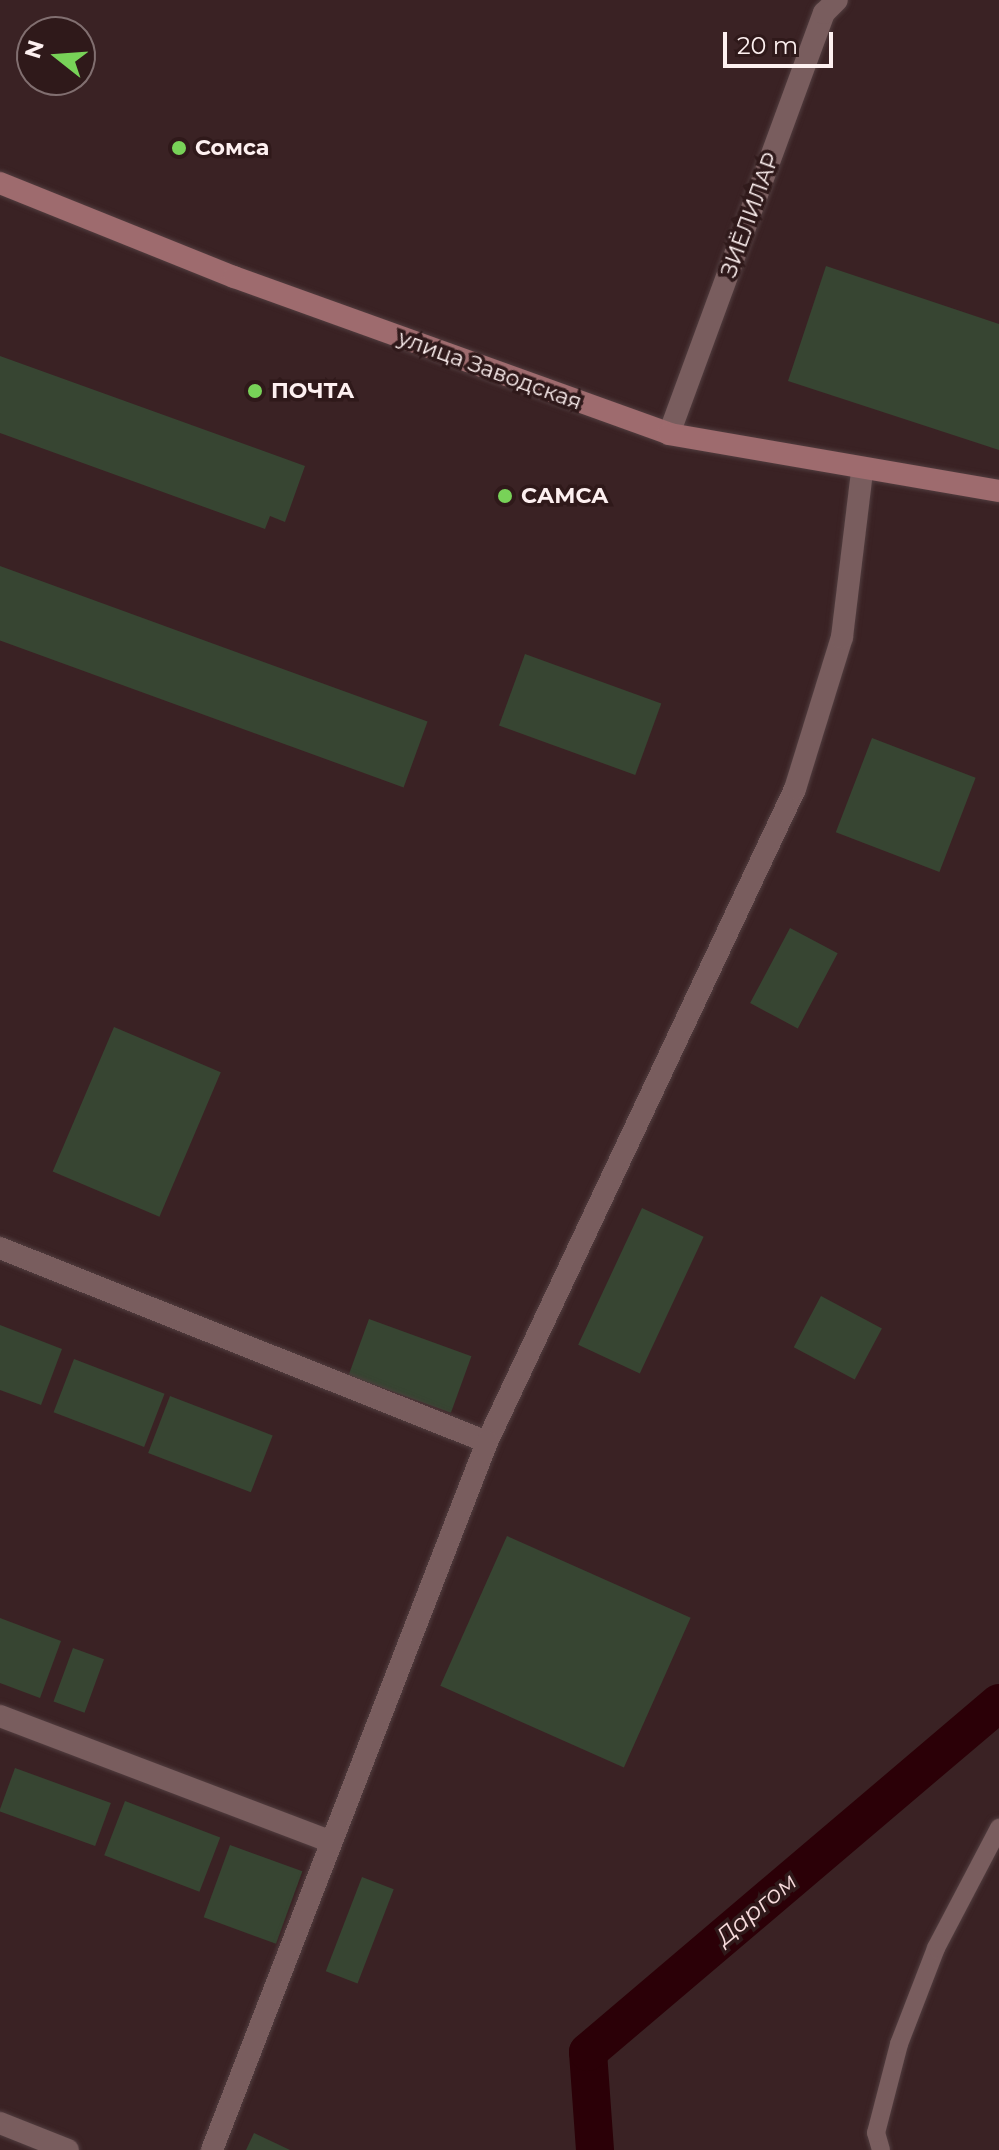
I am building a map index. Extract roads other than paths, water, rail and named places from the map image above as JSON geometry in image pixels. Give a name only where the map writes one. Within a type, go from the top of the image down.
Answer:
[{"type":"main road","name":"улица Заводская","points":[[0,183],[234,277],[669,434],[862,472],[999,491]]},
{"type":"street","name":"ЗИЁЛИЛАР","points":[[669,434],[824,13],[837,0]]},
{"type":"street","points":[[212,2150],[487,1442],[795,789],[842,637],[862,472]]},
{"type":"street","points":[[0,1248],[487,1442]]},
{"type":"street","points":[[0,1716],[331,1842]]},
{"type":"street","points":[[0,2123],[68,2150]]},
{"type":"lane","points":[[881,2150],[876,2133],[899,2044],[936,1948],[999,1828]]},
{"type":"waterway","name":"Даргом","points":[[595,2150],[588,2052],[999,1703]]},
{"type":"place","name":"Сомса","points":[[179,148]]},
{"type":"place","name":"ПОЧТА","points":[[255,391]]},
{"type":"place","name":"САМСА","points":[[505,496]]}]
